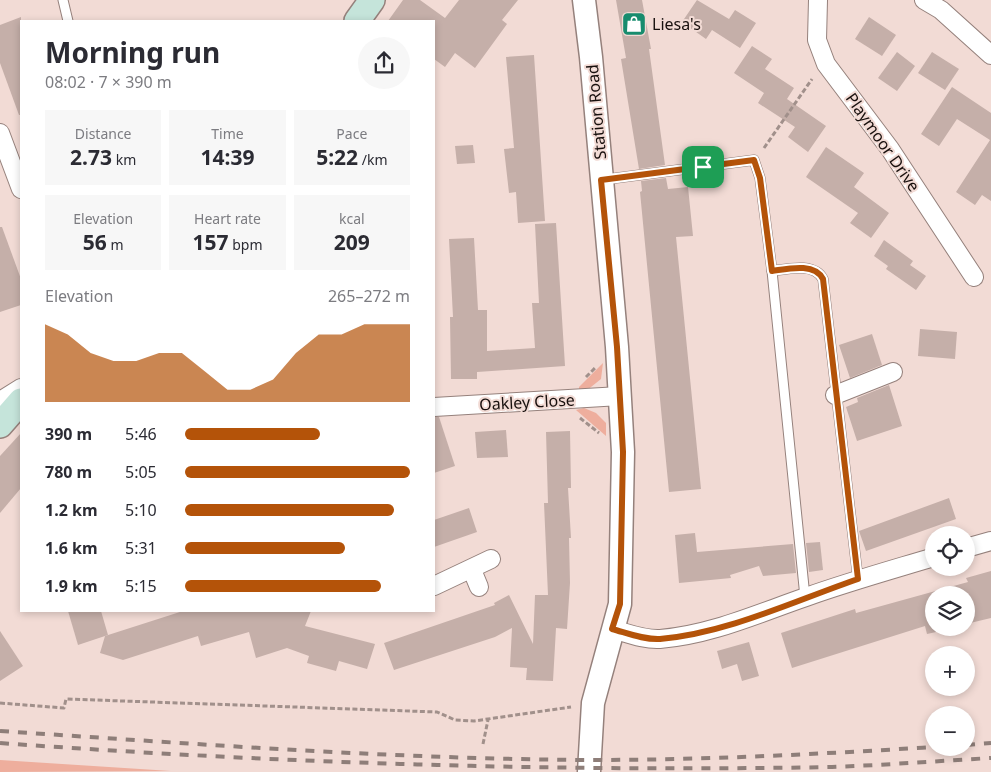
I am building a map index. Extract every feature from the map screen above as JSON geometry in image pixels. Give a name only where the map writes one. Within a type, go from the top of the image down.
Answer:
[{"type":"main road","points":[[358,20],[372,0]]},
{"type":"main road","points":[[0,425],[20,402]]},
{"type":"street","name":"Station Road","points":[[584,0],[591,57],[617,347],[623,452],[620,604],[593,703],[590,766]]},
{"type":"street","name":"Playmoor Drive","points":[[818,0],[817,40],[826,64],[890,149],[974,277]]},
{"type":"street","points":[[924,0],[941,10],[991,55]]},
{"type":"street","points":[[0,133],[20,186]]},
{"type":"street","points":[[835,395],[893,372]]},
{"type":"street","points":[[0,401],[20,389]]},
{"type":"street","name":"Oakley Close","points":[[435,407],[620,396]]},
{"type":"street","points":[[975,545],[991,541]]},
{"type":"street","points":[[435,586],[472,570],[491,559]]},
{"type":"street","points":[[612,629],[646,638],[660,639],[734,623],[858,579],[925,560]]},
{"type":"street","points":[[472,570],[479,588]]},
{"type":"lane","points":[[63,0],[68,20]]},
{"type":"lane","points":[[601,180],[754,160],[760,178],[772,271],[805,597]]},
{"type":"lane","points":[[772,271],[800,268],[813,270],[821,276],[858,579]]},
{"type":"path","points":[[754,160],[815,75],[826,64]]},
{"type":"path","points":[[0,703],[64,708],[66,699],[202,703],[436,712],[455,720],[488,720],[593,703]]},
{"type":"path","points":[[483,744],[488,720]]},
{"type":"shaded area","points":[[603,363],[601,379],[586,391],[579,392],[579,387]]},
{"type":"shaded area","points":[[584,408],[596,413],[606,423],[606,436],[576,410]]},
{"type":"shaded area","points":[[0,760],[171,771],[0,772]]},
{"type":"building","points":[[403,0],[420,0],[445,18],[459,0],[518,0],[502,20],[507,24],[475,68],[455,53],[445,67],[435,60],[435,20],[389,20]]},
{"type":"building","points":[[616,0],[642,0],[651,49],[649,49],[665,165],[639,169],[621,59],[626,58]]},
{"type":"building","points":[[697,0],[729,19],[735,10],[756,23],[740,48],[712,30],[706,39],[682,22]]},
{"type":"building","points":[[21,17],[20,115],[0,63],[0,25]]},
{"type":"building","points":[[869,17],[896,35],[882,56],[855,39]]},
{"type":"building","points":[[752,46],[772,59],[765,69],[794,88],[787,99],[826,126],[808,152],[788,137],[795,127],[758,103],[764,93],[734,73]]},
{"type":"building","points":[[897,52],[915,66],[897,91],[878,78]]},
{"type":"building","points":[[932,52],[959,69],[945,90],[918,73]]},
{"type":"building","points":[[534,55],[545,221],[518,223],[516,192],[509,193],[504,149],[514,148],[506,57]]},
{"type":"building","points":[[952,87],[991,113],[991,201],[982,195],[975,205],[956,192],[990,140],[957,119],[939,146],[921,134]]},
{"type":"building","points":[[473,145],[475,163],[457,164],[455,146]]},
{"type":"building","points":[[826,147],[864,173],[854,187],[889,213],[871,238],[850,223],[858,213],[806,177]]},
{"type":"building","points":[[666,178],[668,189],[688,187],[693,236],[676,237],[701,489],[669,492],[640,192],[642,191],[641,181]]},
{"type":"building","points":[[556,223],[565,366],[477,372],[477,379],[451,379],[450,317],[453,317],[449,239],[474,238],[478,310],[487,310],[487,351],[535,348],[532,303],[539,303],[535,224]]},
{"type":"building","points":[[0,227],[2,227],[20,276],[20,305],[0,312]]},
{"type":"building","points":[[884,240],[913,261],[910,265],[926,276],[916,290],[886,269],[888,266],[874,256]]},
{"type":"building","points":[[920,329],[957,332],[955,359],[918,356]]},
{"type":"building","points":[[872,334],[882,365],[850,378],[839,345]]},
{"type":"building","points":[[889,385],[902,426],[857,441],[846,407],[858,402],[857,398]]},
{"type":"building","points":[[435,417],[439,417],[455,466],[435,473]]},
{"type":"building","points":[[506,430],[508,457],[477,458],[475,432]]},
{"type":"building","points":[[570,431],[571,488],[568,488],[571,538],[569,538],[570,583],[567,629],[556,628],[553,681],[526,680],[527,668],[510,667],[512,628],[495,637],[394,670],[384,643],[495,605],[494,603],[509,595],[533,644],[535,595],[548,595],[544,503],[548,503],[546,432]]},
{"type":"building","points":[[20,434],[20,489],[0,513],[0,456]]},
{"type":"building","points":[[949,498],[956,519],[936,526],[925,526],[925,530],[866,551],[859,531]]},
{"type":"building","points":[[469,508],[477,532],[435,547],[435,520]]},
{"type":"building","points":[[695,533],[697,552],[793,544],[796,573],[763,576],[759,566],[730,575],[731,578],[679,583],[675,535]]},
{"type":"building","points":[[820,542],[823,570],[809,572],[806,543]]},
{"type":"building","points":[[991,571],[991,618],[975,622],[975,586],[954,586],[968,582],[966,578]]},
{"type":"building","points":[[925,594],[925,626],[792,668],[781,633],[855,609],[856,613]]},
{"type":"building","points":[[68,612],[101,612],[108,635],[78,645]]},
{"type":"building","points":[[180,612],[311,612],[305,626],[375,644],[367,669],[339,661],[336,671],[307,663],[309,656],[287,648],[256,658],[249,632],[201,646],[198,636],[123,660],[100,653],[105,636]]},
{"type":"building","points":[[0,631],[23,666],[0,681]]},
{"type":"building","points":[[749,642],[759,676],[742,681],[737,664],[722,669],[717,651]]},
{"type":"railway","points":[[0,731],[296,750],[517,759],[634,760],[720,758],[925,747]]},
{"type":"railway","points":[[0,743],[312,761],[520,767],[832,767],[991,758]]},
{"type":"railway","points":[[975,744],[991,743]]},
{"type":"place","name":"Liesa's","points":[[634,24]]},
{"type":"route","points":[[754,160],[760,178],[772,271],[791,268],[808,269],[820,274],[823,279],[835,395],[858,579],[734,623],[660,639],[646,638],[612,629],[620,604],[623,452],[617,347],[601,180],[703,167],[754,160]]}]
